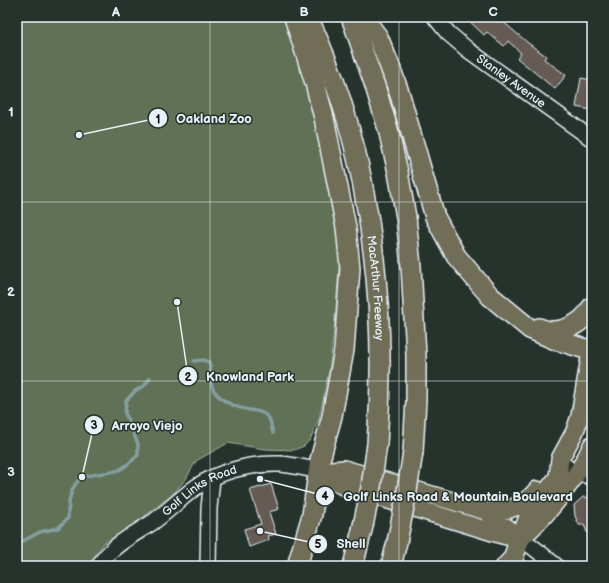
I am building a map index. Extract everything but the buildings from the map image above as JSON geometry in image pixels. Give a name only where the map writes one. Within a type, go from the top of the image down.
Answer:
[{"type":"highway","points":[[294,17],[315,83],[324,118],[346,227],[350,268],[344,350],[332,416],[322,450],[312,515],[297,566]]},
{"type":"highway","name":"MacArthur Freeway","points":[[308,17],[340,99],[352,139],[362,180],[369,220],[374,268],[380,358],[380,400],[377,444],[371,487],[353,566]]},
{"type":"highway","points":[[351,17],[388,129],[406,217],[411,266],[416,355],[416,400],[413,452],[406,497],[391,566]]},
{"type":"highway","points":[[363,17],[378,37],[389,64],[404,109],[435,217],[456,256],[473,278],[490,296],[530,329],[556,340],[592,349]]},
{"type":"highway","points":[[518,319],[542,330],[562,330],[583,320],[592,307]]},
{"type":"highway","points":[[506,566],[513,559],[520,538]]},
{"type":"main road","points":[[486,511],[498,512],[508,510],[523,503],[535,493],[560,459],[575,431],[580,416],[592,349]]},
{"type":"main road","points":[[520,538],[537,524],[585,477],[592,445]]},
{"type":"main road","points":[[520,538],[529,514],[558,477],[560,459]]},
{"type":"main road","name":"Golf Links Road","points":[[319,471],[344,469],[486,511],[520,538]]},
{"type":"main road","name":"Golf Links Road","points":[[319,471],[343,486],[495,533],[520,538]]},
{"type":"street","name":"Stanley Avenue","points":[[435,17],[458,43],[592,139]]},
{"type":"street","points":[[560,459],[585,477]]},
{"type":"street","name":"Golf Links Road","points":[[99,566],[120,544],[160,517],[197,486],[228,472],[263,464],[282,464],[319,471]]},
{"type":"street","points":[[208,566],[209,508],[212,479]]},
{"type":"street","name":"Golf Links Road","points":[[520,538],[556,566]]},
{"type":"green space","points":[[17,17],[283,17],[306,81],[334,203],[340,255],[335,320],[329,372],[319,419],[310,440],[304,446],[294,450],[265,449],[228,443],[196,461],[186,479],[173,494],[127,530],[105,542],[97,552],[90,566],[17,566]]},
{"type":"waterway","points":[[194,361],[203,360],[209,362],[212,386],[216,393],[234,406],[265,414],[269,419],[273,433]]},
{"type":"waterway","points":[[17,547],[21,542],[40,532],[58,528],[68,518],[70,496],[78,481],[85,476],[119,470],[138,455],[138,444],[125,413],[126,401],[135,391],[144,386],[150,378]]},
{"type":"place","name":"Oakland Zoo","points":[[79,135]]},
{"type":"place","name":"Knowland Park","points":[[177,302]]},
{"type":"place","name":"Arroyo Viejo","points":[[82,477]]},
{"type":"place","name":"Golf Links Road & Mountain Boulevard","points":[[260,479]]},
{"type":"place","name":"Shell","points":[[260,531]]}]
